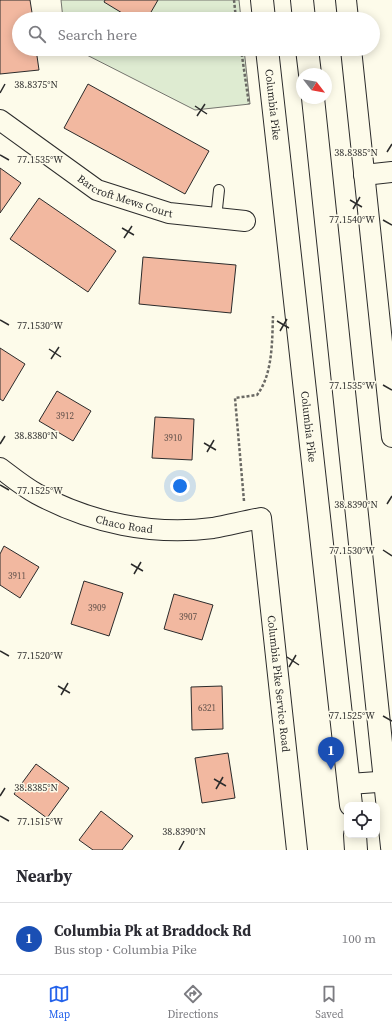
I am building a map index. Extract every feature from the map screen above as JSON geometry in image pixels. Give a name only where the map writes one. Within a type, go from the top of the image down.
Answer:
[{"type":"main road","points":[[262,0],[263,12]]},
{"type":"main road","points":[[302,0],[303,12]]},
{"type":"main road","name":"Columbia Pike","points":[[268,56],[350,795]]},
{"type":"main road","points":[[308,56],[309,68]]},
{"type":"main road","points":[[314,104],[388,781],[392,847]]},
{"type":"main road","points":[[355,838],[356,850]]},
{"type":"street","points":[[346,0],[347,12]]},
{"type":"street","points":[[352,56],[392,437]]},
{"type":"street","name":"Barcroft Mews Court","points":[[0,120],[97,190],[169,213],[245,221]]},
{"type":"street","points":[[364,175],[392,172]]},
{"type":"street","name":"Chaco Road","points":[[0,468],[36,494],[69,510],[107,522],[149,528],[188,530],[214,528],[253,519]]},
{"type":"street","name":"Columbia Pike Service Road","points":[[253,519],[297,850]]},
{"type":"street","points":[[350,795],[388,781]]},
{"type":"lane","points":[[216,218],[219,190]]},
{"type":"path","points":[[234,0],[235,12]]},
{"type":"path","points":[[242,56],[250,111]]},
{"type":"path","points":[[253,519],[235,398],[257,395],[261,390],[271,350],[273,311]]},
{"type":"green space","points":[[61,0],[239,0],[240,12],[62,12]]},
{"type":"green space","points":[[89,56],[245,56],[250,104],[195,110]]},
{"type":"building","points":[[0,0],[30,0],[32,12],[12,12],[12,56],[37,56],[39,70],[0,74]]},
{"type":"building","points":[[105,0],[158,0],[151,12],[120,12],[104,2]]},
{"type":"building","points":[[88,84],[209,151],[185,194],[64,128]]},
{"type":"building","points":[[0,168],[21,183],[0,213]]},
{"type":"building","points":[[39,198],[116,251],[88,292],[10,239]]},
{"type":"building","points":[[143,257],[236,265],[231,313],[139,304]]},
{"type":"building","points":[[0,348],[25,364],[3,401],[0,399]]},
{"type":"building","points":[[57,391],[91,411],[73,441],[39,421]]},
{"type":"building","points":[[155,417],[194,419],[192,460],[152,458]]},
{"type":"building","points":[[4,546],[39,567],[20,598],[0,585],[0,554]]},
{"type":"building","points":[[84,581],[123,593],[109,636],[71,624]]},
{"type":"building","points":[[174,594],[213,605],[202,640],[164,629]]},
{"type":"building","points":[[222,686],[223,729],[192,730],[191,687]]},
{"type":"building","points":[[228,753],[235,798],[202,803],[195,758]]},
{"type":"building","points":[[36,764],[69,788],[47,818],[14,794]]},
{"type":"building","points":[[101,811],[133,836],[122,850],[93,850],[79,840]]},
{"type":"place","name":"Columbia Pk at Braddock Rd","points":[[331,770]]}]
